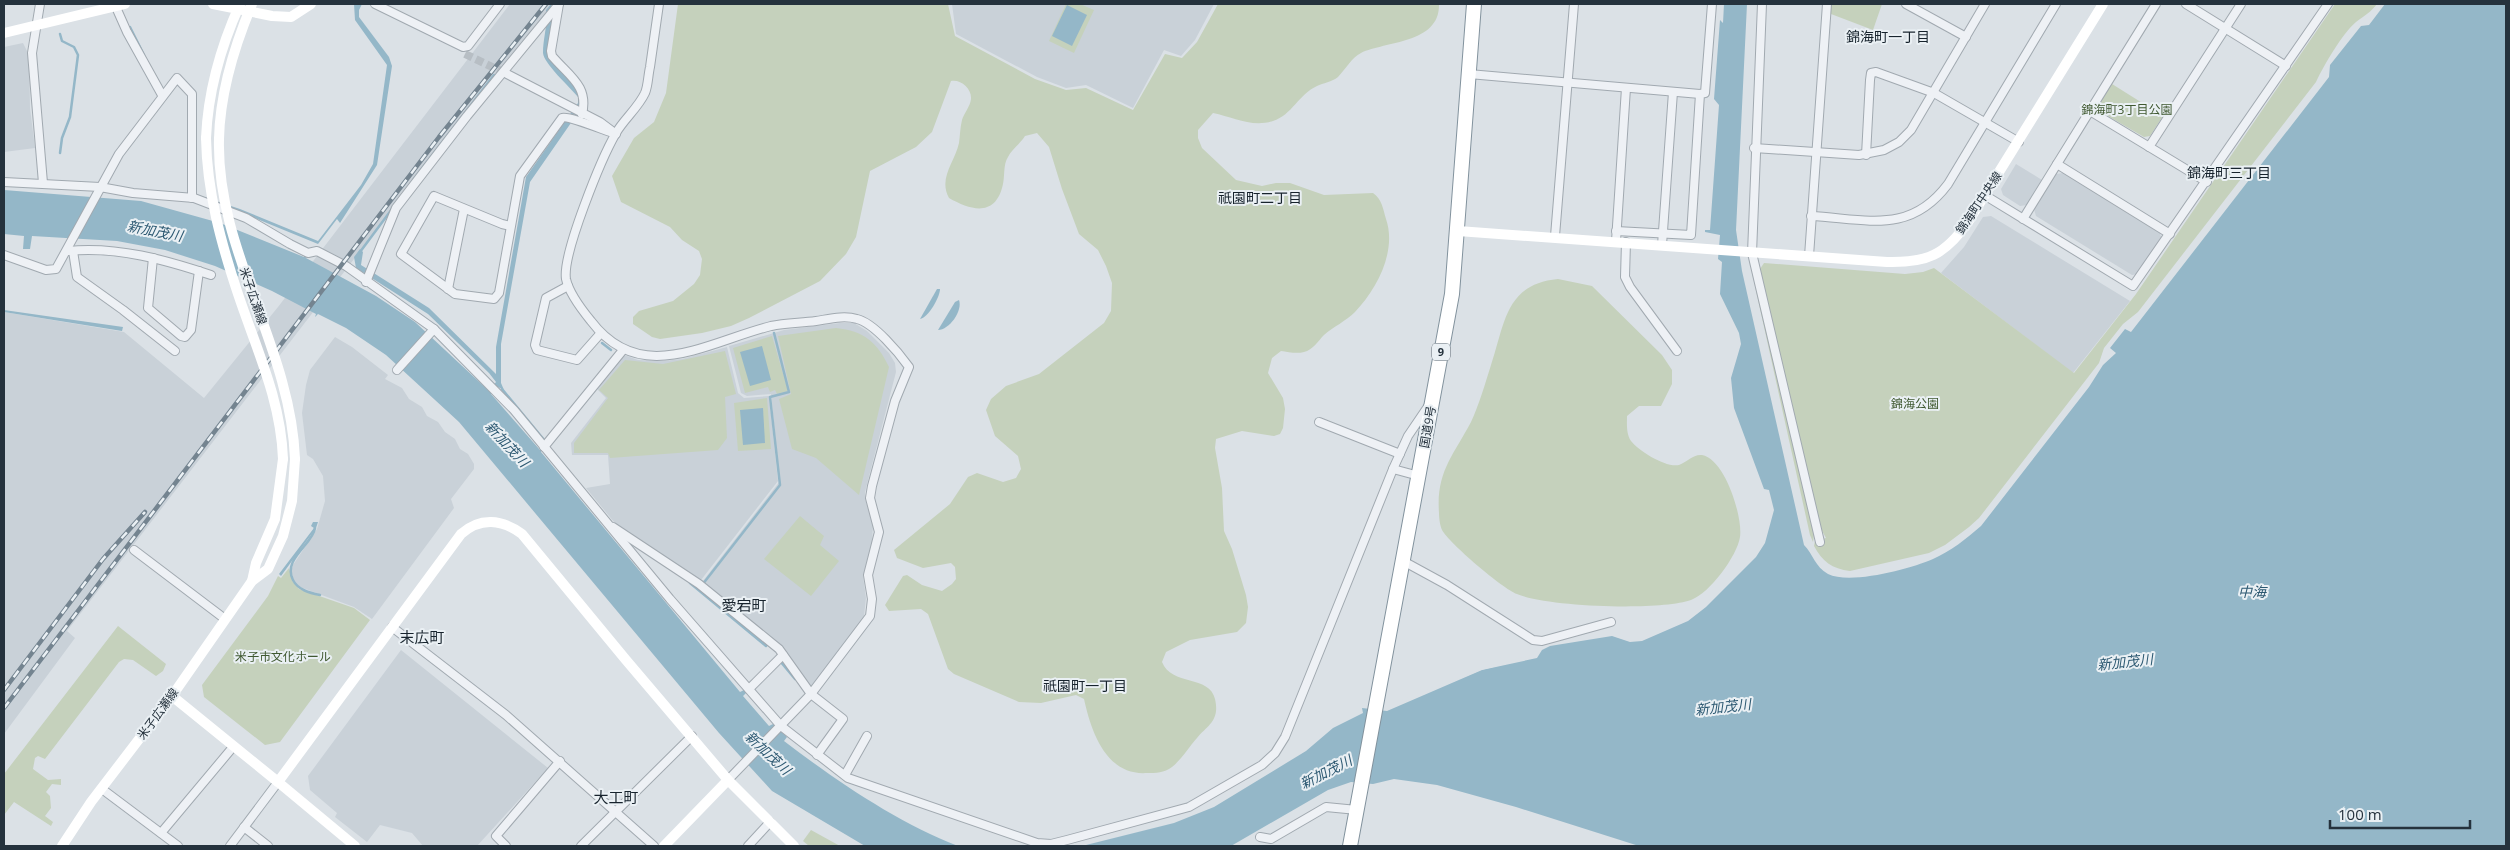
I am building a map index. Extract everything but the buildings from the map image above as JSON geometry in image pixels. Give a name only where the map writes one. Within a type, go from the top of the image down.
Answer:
[{"type":"highway","name":"国道9号","points":[[1350,846],[1452,294],[1474,4]]},
{"type":"street","points":[[40,4],[38,26],[33,40],[32,53],[43,183]]},
{"type":"street","points":[[4,33],[120,4],[127,32],[162,95]]},
{"type":"street","points":[[213,4],[251,8],[291,17],[311,4]]},
{"type":"street","points":[[368,4],[465,54]]},
{"type":"street","points":[[375,4],[463,47],[468,46],[500,4]]},
{"type":"street","points":[[559,4],[551,52],[552,56],[583,91],[585,101],[581,113]]},
{"type":"street","points":[[369,276],[396,208],[467,116],[559,4]]},
{"type":"street","points":[[659,4],[646,92],[616,134],[574,236],[567,260],[566,274],[568,286],[586,315],[600,334],[623,350],[643,356],[681,354],[772,326],[844,317],[858,319],[870,325],[909,367],[895,401],[870,498],[879,532],[868,575],[872,599],[870,616],[811,694],[776,733],[664,846]]},
{"type":"street","points":[[1555,236],[1574,4]]},
{"type":"street","points":[[1469,74],[1673,92],[1706,93],[1712,4]]},
{"type":"street","points":[[1762,4],[1746,252],[1820,542]]},
{"type":"street","points":[[1809,256],[1827,4]]},
{"type":"street","points":[[1906,4],[1966,37]]},
{"type":"street","points":[[1754,148],[1866,155],[1884,150],[1906,136],[1916,124],[1984,4]]},
{"type":"street","points":[[1811,216],[1897,220],[1918,213],[1934,201],[1945,189],[2056,4]]},
{"type":"street","name":"錦海町中央線","points":[[1458,231],[1555,236],[1893,262],[1927,259],[1952,242],[1986,196],[2103,4]]},
{"type":"street","points":[[2023,219],[2156,4]]},
{"type":"street","points":[[2186,4],[2286,66]]},
{"type":"street","points":[[2149,147],[2241,4]]},
{"type":"street","points":[[1986,196],[2134,286],[2328,4]]},
{"type":"street","name":"米子広瀬線","points":[[239,7],[223,46],[209,98],[206,138],[208,180],[215,216],[238,295],[280,419],[283,458],[275,519],[256,563],[252,581]]},
{"type":"street","name":"米子広瀬線","points":[[62,846],[172,696],[252,581],[268,569],[282,536],[292,501],[295,458],[294,437],[286,397],[227,214],[221,180],[219,139],[226,80],[251,8]]},
{"type":"street","points":[[1866,155],[1871,74],[1879,72],[1934,93],[2019,142]]},
{"type":"street","points":[[507,74],[600,122],[616,134]]},
{"type":"street","points":[[4,255],[52,271],[59,266],[70,249],[98,189],[119,154],[162,95],[177,78],[192,94],[192,198]]},
{"type":"street","points":[[1626,88],[1616,230],[1621,242],[1625,277],[1630,287],[1676,351]]},
{"type":"street","points":[[1662,245],[1673,92]]},
{"type":"street","points":[[1616,230],[1691,236],[1700,94]]},
{"type":"street","points":[[2090,111],[2207,182]]},
{"type":"street","points":[[511,226],[434,196],[401,254],[455,294],[489,300],[497,297],[511,226],[520,176],[562,118],[567,116],[616,134]]},
{"type":"street","points":[[2056,164],[2170,234]]},
{"type":"street","points":[[4,182],[43,183],[192,198],[246,218],[308,253],[317,251],[369,276],[434,329],[492,386],[782,726],[845,775],[1017,837],[1045,844],[1067,840],[1189,807],[1262,765],[1275,753],[1285,737],[1393,469],[1420,415],[1432,402]]},
{"type":"street","points":[[448,289],[464,209]]},
{"type":"street","points":[[70,249],[114,252],[154,258],[211,275]]},
{"type":"street","points":[[70,249],[76,277],[123,310],[175,352]]},
{"type":"street","points":[[154,258],[148,308],[181,336],[185,336],[191,330],[199,271]]},
{"type":"street","points":[[568,286],[546,298],[535,345],[537,350],[577,360],[600,334]]},
{"type":"street","points":[[397,370],[434,329]]},
{"type":"street","points":[[544,447],[623,350]]},
{"type":"street","points":[[1319,422],[1400,454]]},
{"type":"street","points":[[1393,469],[1419,476]]},
{"type":"street","points":[[230,846],[461,534],[469,527],[487,521],[510,526],[522,534],[728,780],[794,846]]},
{"type":"street","points":[[607,523],[699,584],[779,649],[811,694],[843,719],[817,755]]},
{"type":"street","points":[[134,550],[225,619]]},
{"type":"street","points":[[1403,561],[1447,585],[1533,640],[1542,641],[1611,622]]},
{"type":"street","points":[[392,627],[506,715],[654,846]]},
{"type":"street","points":[[749,689],[783,655]]},
{"type":"street","points":[[172,696],[355,846]]},
{"type":"street","points":[[581,846],[692,736]]},
{"type":"street","points":[[845,775],[867,736]]},
{"type":"street","points":[[161,833],[233,747]]},
{"type":"street","points":[[506,846],[496,836],[560,761]]},
{"type":"street","points":[[102,789],[178,846]]},
{"type":"street","points":[[1260,837],[1272,839],[1326,807],[1357,810]]},
{"type":"street","points":[[748,846],[770,822]]},
{"type":"street","points":[[244,827],[268,846]]},
{"type":"shaded area","points":[[510,4],[555,4],[442,145],[67,631],[75,638],[4,734],[4,312],[124,332],[204,398],[278,307]]},
{"type":"shaded area","points":[[952,4],[1214,4],[1195,40],[1181,56],[1164,50],[1133,108],[1086,85],[1066,88],[1037,77],[956,34]]},
{"type":"shaded area","points":[[23,43],[29,55],[30,108],[35,148],[4,152],[4,47]]},
{"type":"shaded area","points":[[2016,164],[2042,180],[2027,205],[2020,206],[2003,195],[2001,189]]},
{"type":"shaded area","points":[[2063,173],[2160,233],[2162,240],[2139,274],[2132,275],[2036,216],[2034,209],[2056,174]]},
{"type":"shaded area","points":[[1991,216],[2130,301],[2073,373],[1941,273],[1964,247],[1983,217]]},
{"type":"shaded area","points":[[854,323],[867,331],[889,353],[895,363],[896,372],[865,492],[873,526],[872,541],[863,576],[866,598],[864,616],[838,656],[812,687],[777,645],[703,581],[780,481],[771,394],[747,396],[741,393],[729,346],[784,330]]},
{"type":"shaded area","points":[[335,337],[352,347],[388,375],[385,379],[402,388],[409,399],[422,407],[427,416],[438,422],[445,432],[455,439],[460,449],[468,454],[474,464],[474,469],[451,499],[454,508],[372,619],[354,607],[300,587],[294,580],[291,571],[317,529],[325,501],[323,476],[313,459],[307,455],[302,413],[310,370]]},
{"type":"shaded area","points":[[727,347],[738,393],[744,398],[769,396],[778,481],[701,580],[614,522],[586,488],[610,484],[608,455],[572,455],[571,443],[606,398],[597,389],[624,355],[638,360],[663,361],[682,359]]},
{"type":"shaded area","points":[[401,650],[548,768],[477,846],[423,846],[412,833],[380,825],[367,842],[335,817],[337,813],[310,790],[308,776]]},
{"type":"green space","points":[[678,4],[948,4],[955,36],[1035,79],[1066,90],[1086,88],[1133,110],[1165,54],[1182,58],[1197,42],[1218,4],[1439,4],[1437,17],[1431,27],[1410,39],[1361,53],[1338,77],[1319,85],[1305,94],[1280,118],[1265,123],[1250,123],[1213,113],[1198,130],[1198,138],[1202,148],[1236,180],[1262,186],[1290,183],[1324,195],[1373,193],[1383,208],[1389,231],[1389,244],[1383,269],[1377,281],[1355,312],[1324,335],[1307,351],[1292,353],[1281,351],[1272,358],[1268,373],[1283,398],[1285,409],[1283,428],[1280,434],[1274,436],[1242,431],[1216,439],[1215,448],[1222,488],[1224,531],[1232,549],[1246,595],[1248,607],[1246,623],[1237,632],[1190,640],[1166,652],[1162,662],[1167,669],[1173,675],[1206,686],[1212,692],[1216,706],[1216,713],[1212,722],[1179,761],[1169,769],[1163,772],[1147,773],[1133,772],[1121,767],[1103,749],[1091,724],[1084,699],[1076,695],[1041,703],[1019,702],[954,674],[948,669],[928,614],[921,609],[889,611],[885,605],[903,576],[907,575],[922,585],[942,591],[956,579],[955,567],[951,563],[923,568],[897,558],[894,550],[950,504],[968,477],[977,473],[1003,482],[1016,478],[1021,469],[1018,456],[995,436],[986,410],[991,399],[1006,386],[1039,374],[1104,323],[1111,311],[1112,283],[1106,266],[1098,250],[1079,234],[1049,147],[1037,133],[1025,136],[1008,157],[1005,163],[1000,195],[989,206],[974,208],[949,198],[945,184],[946,177],[957,150],[962,120],[971,99],[968,88],[962,83],[951,81],[932,132],[916,147],[870,171],[856,237],[846,254],[820,281],[731,326],[702,333],[660,339],[652,337],[633,324],[633,317],[639,311],[673,301],[694,284],[700,275],[702,259],[699,251],[682,240],[670,227],[621,202],[612,176],[634,138],[654,122],[666,93]]},
{"type":"green space","points":[[1066,4],[1080,4],[1094,10],[1074,53],[1049,41]]},
{"type":"green space","points":[[1831,4],[1882,4],[1873,30],[1831,14]]},
{"type":"green space","name":"錦海公園","points":[[2335,4],[2377,4],[2345,34],[2328,59],[2316,82],[2138,312],[2123,324],[2104,348],[2099,363],[1979,518],[1945,545],[1929,553],[1850,571],[1833,566],[1824,560],[1814,546],[1815,541],[1826,538],[1820,527],[1760,269],[1764,263],[1905,274],[1923,272],[1934,268],[2074,373],[2136,294]]},
{"type":"green space","name":"錦海町3丁目公園","points":[[2112,84],[2163,116],[2150,136],[2144,137],[2101,112],[2099,104]]},
{"type":"green space","points":[[1751,268],[1814,535],[1813,542],[1810,535]]},
{"type":"green space","points":[[1558,279],[1592,286],[1662,355],[1672,370],[1672,384],[1661,406],[1639,406],[1627,416],[1628,432],[1631,441],[1646,454],[1667,464],[1679,465],[1693,457],[1702,455],[1710,459],[1718,467],[1731,490],[1739,516],[1740,537],[1738,545],[1734,554],[1714,582],[1691,600],[1655,606],[1604,606],[1552,602],[1517,594],[1489,575],[1465,555],[1441,528],[1439,499],[1443,475],[1474,415],[1504,321],[1510,308],[1527,289],[1540,282]]},
{"type":"green space","points":[[836,328],[854,332],[869,339],[880,351],[889,367],[859,495],[816,458],[792,449],[779,399],[791,394],[778,336]]},
{"type":"green space","points":[[772,336],[788,391],[777,394],[775,390],[770,392],[768,387],[745,393],[733,348]]},
{"type":"green space","points":[[725,351],[736,394],[725,397],[727,438],[718,450],[610,458],[608,453],[574,453],[574,443],[608,398],[599,390],[625,360],[663,364]]},
{"type":"green space","points":[[767,398],[771,449],[738,451],[734,403]]},
{"type":"green space","points":[[800,516],[824,536],[820,545],[839,561],[811,596],[764,559]]},
{"type":"green space","name":"米子市文化ホール","points":[[289,568],[293,582],[299,589],[354,608],[370,620],[280,742],[265,745],[204,697],[202,685],[268,596],[278,576],[281,578]]},
{"type":"green space","points":[[118,626],[166,664],[163,671],[156,676],[133,660],[124,659],[119,662],[45,759],[38,756],[35,758],[33,769],[48,780],[61,779],[61,785],[52,784],[46,792],[50,796],[51,808],[45,816],[53,822],[51,826],[14,802],[4,815],[4,774]]},
{"type":"green space","points":[[811,830],[840,846],[809,846],[803,841]]},
{"type":"water","points":[[354,4],[362,4],[359,10],[359,17],[389,57],[392,66],[377,165],[340,223],[337,219],[318,244],[198,195],[240,209],[318,241],[361,185],[373,164],[387,65],[355,20]]},
{"type":"water","name":"新加茂川","points":[[551,4],[552,61],[582,94],[582,107],[530,182],[501,344],[501,383],[504,390],[498,387],[491,394],[541,449],[541,452],[740,692],[744,690],[746,693],[743,696],[769,726],[773,724],[787,737],[784,741],[824,771],[868,800],[913,825],[958,846],[865,846],[772,791],[719,733],[459,422],[386,355],[346,328],[318,314],[315,317],[316,314],[272,291],[215,266],[165,250],[117,241],[32,236],[30,249],[23,249],[24,236],[4,234],[4,190],[141,201],[220,223],[304,257],[305,254],[306,258],[376,296],[415,322],[489,391],[496,382],[489,373],[428,314],[356,268],[354,257],[360,249],[363,252],[361,265],[429,308],[496,374],[496,347],[526,177],[578,103],[578,97],[544,58],[546,10]]},
{"type":"water","name":"中海","points":[[1724,4],[1747,4],[1736,230],[1742,271],[1804,545],[1817,564],[1828,574],[1850,578],[1895,571],[1933,559],[1958,544],[1981,526],[2089,387],[2103,365],[2116,353],[2110,348],[2125,329],[2131,332],[2329,77],[2330,65],[2361,26],[2369,25],[2385,4],[2506,4],[2506,846],[1639,846],[1516,807],[1437,785],[1394,779],[1373,784],[1351,782],[1328,790],[1231,846],[1082,846],[1174,823],[1214,807],[1306,751],[1333,728],[1363,713],[1362,708],[1387,711],[1482,670],[1537,658],[1542,650],[1550,646],[1612,636],[1630,642],[1642,641],[1688,621],[1706,607],[1756,557],[1765,543],[1774,510],[1769,490],[1764,489],[1734,408],[1731,378],[1741,344],[1739,333],[1720,294],[1722,262],[1718,259],[1720,235],[1705,232],[1705,230],[1710,230],[1719,105],[1714,99],[1720,20],[1723,23]]},
{"type":"water","points":[[1067,5],[1087,15],[1072,46],[1052,36]]},
{"type":"water","points":[[937,289],[940,289],[936,302],[930,311],[920,319]]},
{"type":"water","points":[[959,300],[959,309],[954,319],[946,327],[938,330],[955,302]]},
{"type":"water","points":[[4,310],[123,327],[122,331],[4,312]]},
{"type":"water","points":[[762,346],[771,380],[750,386],[740,352]]},
{"type":"water","points":[[763,408],[765,443],[743,445],[740,410]]},
{"type":"water","points":[[313,522],[318,522],[316,528],[281,576],[279,574],[314,528],[311,526]]},
{"type":"pier","points":[[1536,654],[1536,657],[1481,670],[1397,705],[1397,702],[1482,668]]},
{"type":"waterway","points":[[130,27],[144,55]]},
{"type":"waterway","points":[[60,34],[62,41],[74,47],[78,55],[70,117],[62,138],[60,153]]},
{"type":"waterway","points":[[413,180],[494,75]]},
{"type":"waterway","points":[[360,252],[392,209]]},
{"type":"waterway","points":[[699,589],[780,485],[770,397],[789,392],[774,333]]},
{"type":"waterway","points":[[602,343],[611,350]]},
{"type":"waterway","points":[[502,389],[545,441]]},
{"type":"waterway","points":[[315,528],[313,534],[295,559],[291,572],[293,580],[301,589],[320,595]]},
{"type":"waterway","points":[[690,583],[766,646]]},
{"type":"waterway","points":[[780,661],[795,679]]},
{"type":"tunnel","points":[[465,54],[507,74]]},
{"type":"railway","points":[[4,708],[439,137],[546,4]]},
{"type":"railway","points":[[4,690],[103,559],[145,512]]},
{"type":"district","name":"錦海町一丁目","points":[[1888,37]]},
{"type":"district","name":"錦海町三丁目","points":[[2229,173]]},
{"type":"district","name":"祇園町二丁目","points":[[1260,198]]},
{"type":"district","name":"愛宕町","points":[[744,606]]},
{"type":"district","name":"末広町","points":[[422,638]]},
{"type":"district","name":"祇園町一丁目","points":[[1085,686]]},
{"type":"district","name":"大工町","points":[[616,798]]}]
